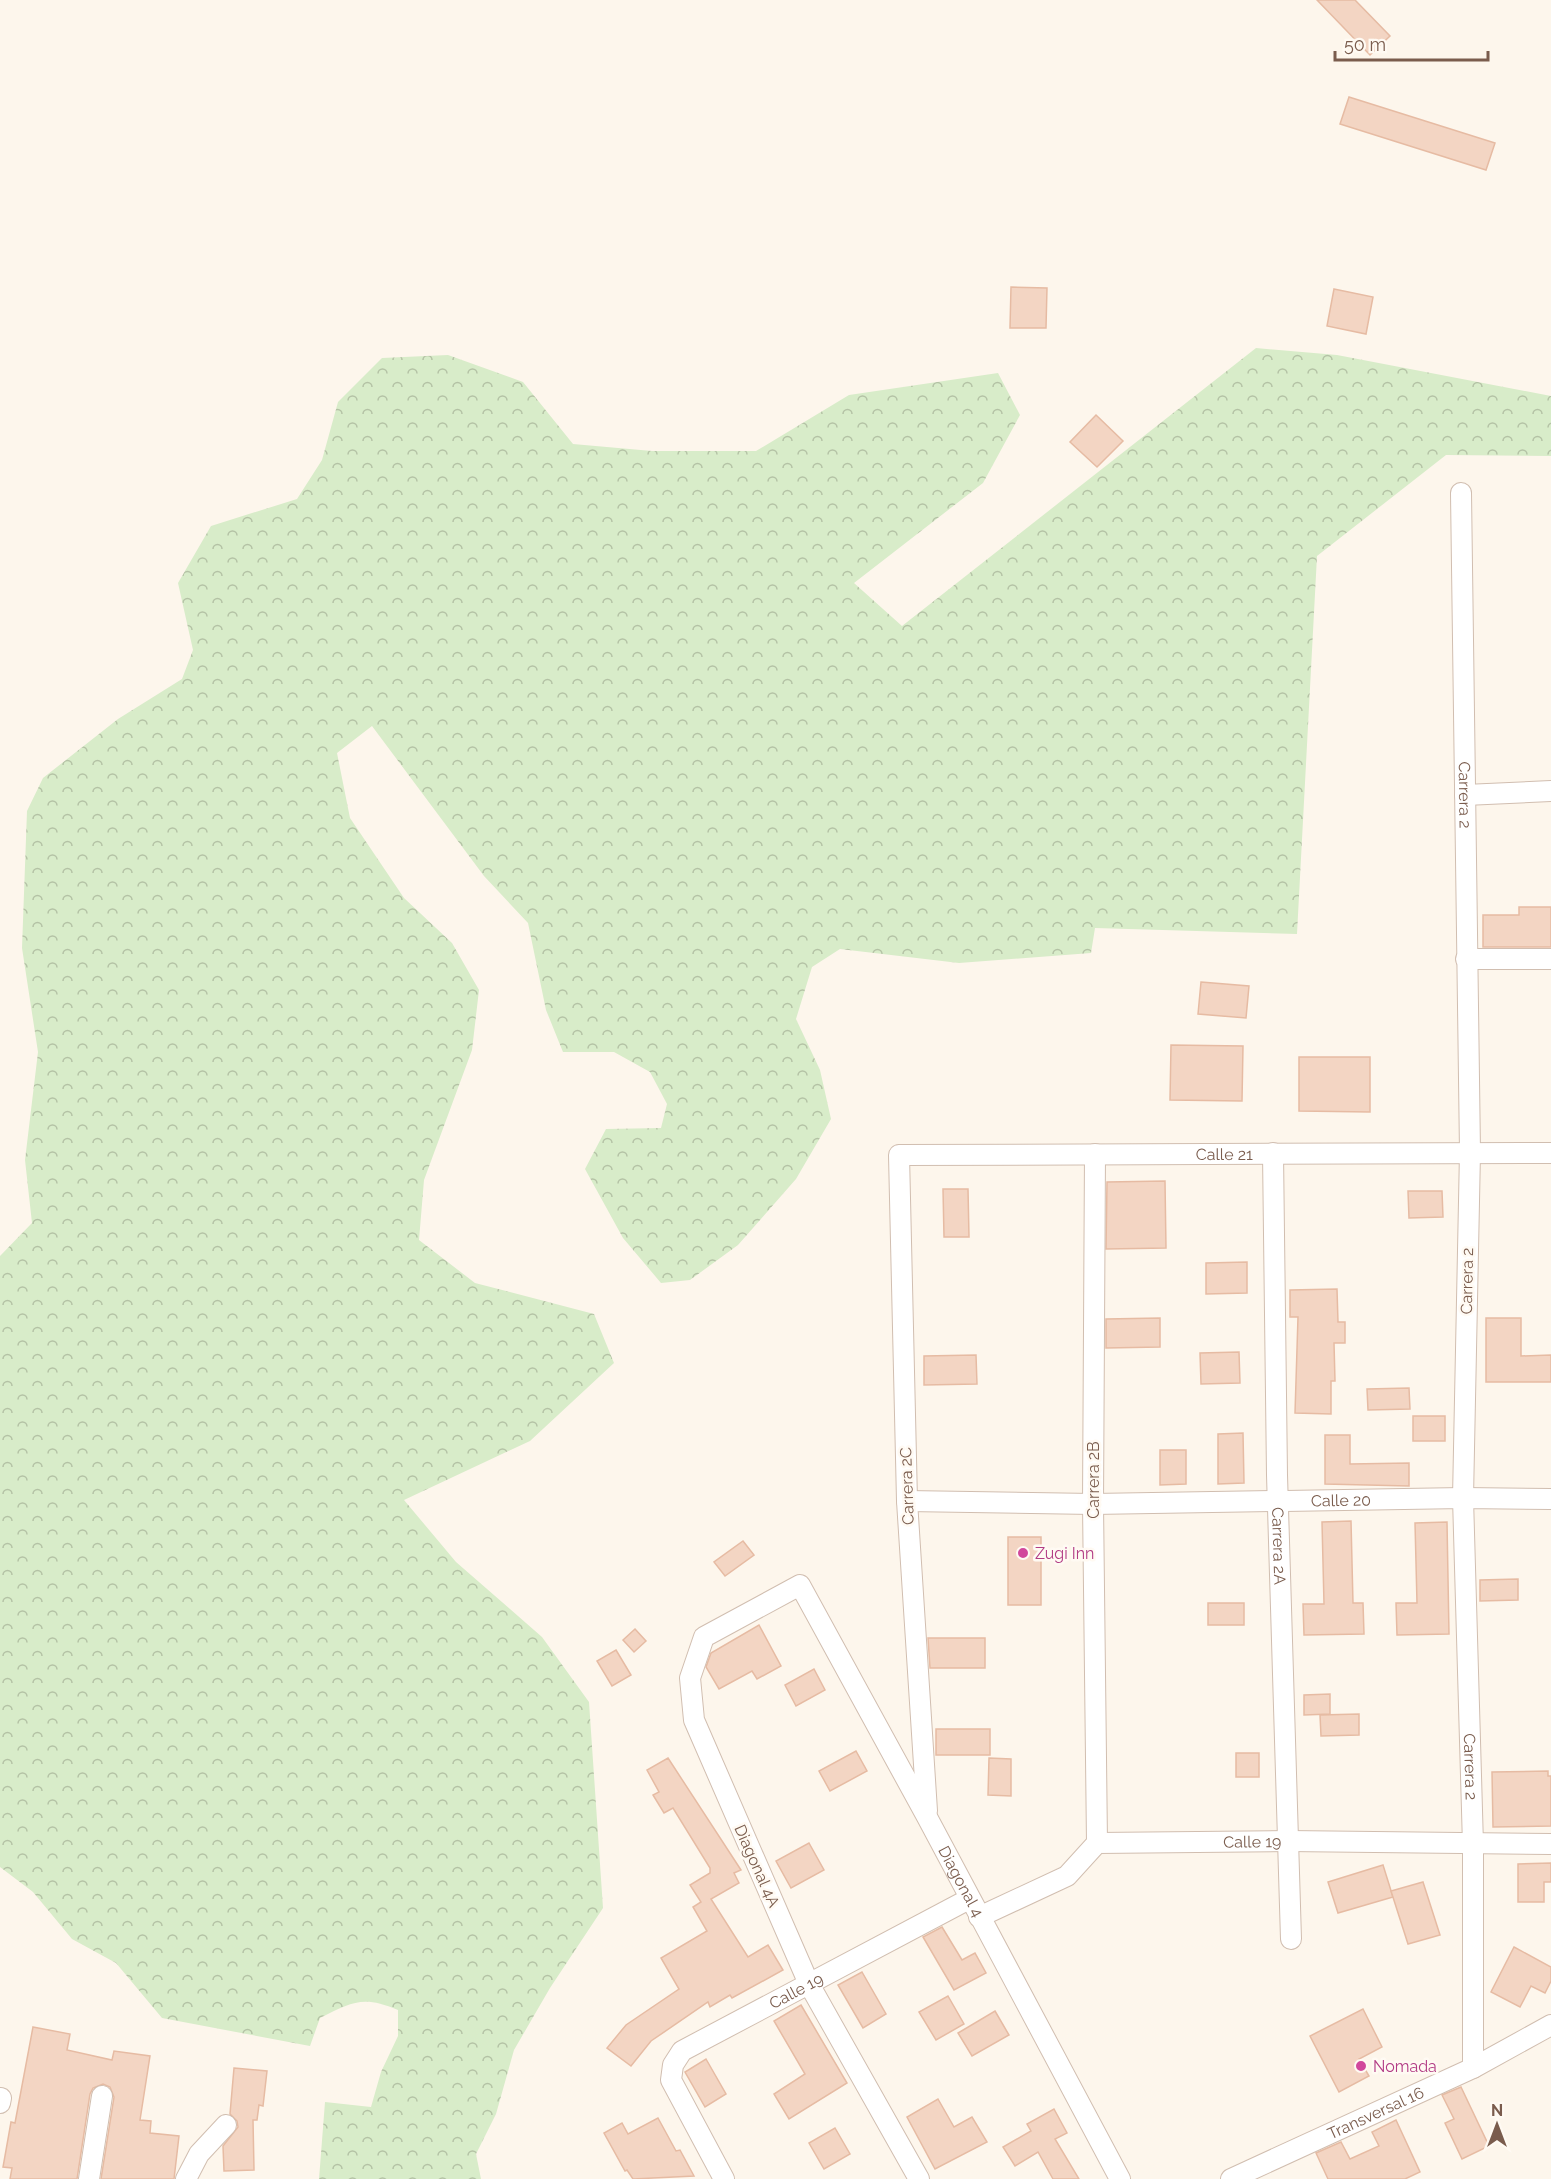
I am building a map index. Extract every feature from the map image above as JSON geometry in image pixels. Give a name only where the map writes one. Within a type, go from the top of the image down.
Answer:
[{"type":"street","name":"Carrera 2","points":[[1461,493],[1470,1152],[1463,1498],[1473,1845],[1473,2068]]},
{"type":"street","points":[[1465,795],[1551,791]]},
{"type":"street","points":[[1466,959],[1551,959]]},
{"type":"street","name":"Carrera 2A","points":[[1273,1153],[1279,1503],[1291,1939]]},
{"type":"street","name":"Calle 21","points":[[899,1155],[1551,1153]]},
{"type":"street","name":"Carrera 2B","points":[[1095,1154],[1093,1504],[1096,1843]]},
{"type":"street","name":"Carrera 2C","points":[[899,1155],[907,1501],[927,1817]]},
{"type":"street","name":"Calle 20","points":[[907,1501],[1093,1504],[1279,1503],[1463,1498],[1551,1499]]},
{"type":"street","name":"Diagonal 4","points":[[800,1585],[1120,2179]]},
{"type":"street","name":"Diagonal 4A","points":[[800,1585],[704,1637],[690,1678],[694,1720],[809,1984],[919,2179]]},
{"type":"street","name":"Calle 19","points":[[1096,1843],[1288,1841],[1473,1845],[1551,1844]]},
{"type":"street","points":[[979,1917],[1067,1876],[1096,1843]]},
{"type":"street","name":"Calle 19","points":[[724,2179],[671,2080],[673,2065],[682,2051],[969,1899]]},
{"type":"street","name":"Transversal 16","points":[[1230,2179],[1473,2068],[1551,2025]]},
{"type":"street","points":[[90,2179],[102,2096]]},
{"type":"street","points":[[186,2179],[200,2154],[226,2125]]},
{"type":"green space","points":[[1256,348],[1337,355],[1551,396],[1551,456],[1446,455],[1317,556],[1297,934],[1095,928],[1091,953],[959,963],[840,949],[812,967],[796,1019],[820,1070],[831,1119],[796,1179],[738,1245],[690,1280],[661,1283],[623,1238],[585,1169],[606,1129],[661,1128],[667,1104],[650,1072],[614,1052],[563,1052],[546,1010],[528,923],[484,876],[372,726],[337,753],[350,818],[404,898],[452,943],[479,990],[472,1050],[424,1180],[419,1240],[475,1283],[594,1314],[614,1363],[530,1441],[404,1500],[456,1562],[542,1637],[589,1702],[603,1908],[550,1988],[514,2050],[496,2114],[476,2154],[481,2179],[319,2179],[325,2102],[371,2107],[381,2072],[398,2036],[398,2010],[376,2003],[350,2004],[320,2018],[310,2046],[162,2018],[116,1963],[72,1939],[33,1892],[0,1867],[0,1256],[32,1223],[25,1160],[38,1052],[22,948],[27,811],[43,778],[118,719],[182,679],[193,650],[178,583],[211,526],[297,499],[322,460],[338,402],[382,358],[448,355],[523,382],[573,444],[652,451],[756,451],[849,395],[998,373],[1020,415],[983,483],[854,583],[902,626]]},
{"type":"building","points":[[1317,0],[1355,0],[1390,36],[1370,55]]},
{"type":"building","points":[[1349,97],[1495,143],[1486,170],[1340,124]]},
{"type":"building","points":[[1011,287],[1047,288],[1046,328],[1010,328]]},
{"type":"building","points":[[1334,289],[1373,297],[1366,334],[1327,326]]},
{"type":"building","points":[[1096,415],[1123,441],[1097,467],[1070,442]]},
{"type":"building","points":[[1519,907],[1551,907],[1551,947],[1483,947],[1483,915],[1519,915]]},
{"type":"building","points":[[1201,982],[1249,986],[1246,1018],[1198,1014]]},
{"type":"building","points":[[1171,1045],[1243,1046],[1242,1101],[1170,1100]]},
{"type":"building","points":[[1299,1057],[1370,1057],[1370,1112],[1299,1111]]},
{"type":"building","points":[[1165,1181],[1166,1248],[1106,1249],[1107,1182]]},
{"type":"building","points":[[943,1189],[968,1189],[969,1237],[944,1237]]},
{"type":"building","points":[[1408,1191],[1442,1191],[1443,1217],[1409,1218]]},
{"type":"building","points":[[1247,1262],[1247,1293],[1206,1294],[1206,1263]]},
{"type":"building","points":[[1337,1289],[1338,1322],[1345,1322],[1345,1343],[1334,1343],[1335,1381],[1331,1381],[1331,1414],[1295,1413],[1298,1317],[1290,1317],[1290,1290]]},
{"type":"building","points":[[1160,1318],[1160,1347],[1106,1348],[1106,1319]]},
{"type":"building","points":[[1486,1318],[1521,1318],[1521,1356],[1551,1355],[1551,1382],[1486,1382]]},
{"type":"building","points":[[1239,1352],[1240,1383],[1201,1384],[1200,1353]]},
{"type":"building","points":[[976,1355],[977,1384],[924,1385],[924,1356]]},
{"type":"building","points":[[1409,1388],[1410,1409],[1368,1410],[1367,1389]]},
{"type":"building","points":[[1413,1416],[1445,1416],[1445,1441],[1413,1441]]},
{"type":"building","points":[[1243,1433],[1244,1483],[1218,1484],[1218,1434]]},
{"type":"building","points":[[1325,1435],[1350,1435],[1350,1464],[1409,1463],[1409,1486],[1325,1484]]},
{"type":"building","points":[[1160,1450],[1186,1450],[1186,1484],[1160,1485]]},
{"type":"building","points":[[1351,1521],[1353,1603],[1363,1603],[1364,1634],[1304,1635],[1303,1604],[1324,1604],[1322,1522]]},
{"type":"building","points":[[1447,1522],[1449,1634],[1397,1635],[1396,1603],[1417,1603],[1415,1523]]},
{"type":"building","points":[[1008,1537],[1041,1537],[1041,1605],[1008,1605]]},
{"type":"building","points":[[743,1541],[754,1555],[725,1576],[714,1562]]},
{"type":"building","points":[[1518,1579],[1518,1600],[1480,1601],[1480,1580]]},
{"type":"building","points":[[1208,1603],[1244,1603],[1244,1625],[1208,1625]]},
{"type":"building","points":[[759,1625],[781,1666],[757,1679],[752,1671],[719,1689],[706,1667],[711,1653]]},
{"type":"building","points":[[635,1629],[646,1641],[634,1652],[623,1640]]},
{"type":"building","points":[[928,1638],[985,1638],[985,1668],[930,1668]]},
{"type":"building","points":[[616,1650],[631,1675],[612,1686],[597,1661]]},
{"type":"building","points":[[814,1669],[825,1690],[796,1706],[785,1685]]},
{"type":"building","points":[[1330,1694],[1330,1714],[1304,1715],[1304,1695]]},
{"type":"building","points":[[1359,1714],[1359,1735],[1321,1736],[1320,1715]]},
{"type":"building","points":[[936,1729],[990,1729],[990,1755],[936,1755]]},
{"type":"building","points":[[856,1751],[867,1771],[830,1791],[819,1771]]},
{"type":"building","points":[[1236,1753],[1259,1753],[1259,1777],[1236,1777]]},
{"type":"building","points":[[668,1758],[741,1870],[734,1873],[739,1883],[711,1899],[748,1957],[768,1945],[783,1970],[732,1998],[730,1995],[710,2007],[708,2002],[651,2041],[631,2066],[607,2048],[626,2025],[679,1989],[661,1958],[707,1931],[693,1907],[701,1902],[690,1885],[710,1873],[710,1868],[673,1808],[664,1813],[653,1795],[659,1792],[647,1770]]},
{"type":"building","points":[[989,1758],[1011,1759],[1011,1796],[988,1795]]},
{"type":"building","points":[[1548,1771],[1548,1776],[1551,1776],[1551,1826],[1493,1827],[1492,1772]]},
{"type":"building","points":[[809,1843],[824,1870],[791,1888],[776,1861]]},
{"type":"building","points":[[1551,1863],[1551,1882],[1544,1882],[1544,1902],[1518,1902],[1518,1864]]},
{"type":"building","points":[[1383,1865],[1393,1897],[1338,1913],[1328,1882]]},
{"type":"building","points":[[1423,1882],[1440,1935],[1408,1944],[1391,1891]]},
{"type":"building","points":[[942,1927],[962,1960],[975,1953],[986,1973],[954,1990],[923,1937]]},
{"type":"building","points":[[1514,1947],[1551,1967],[1551,1981],[1545,1993],[1531,1986],[1520,2007],[1491,1992]]},
{"type":"building","points":[[862,1972],[886,2014],[863,2028],[838,1985]]},
{"type":"building","points":[[948,1996],[964,2024],[936,2040],[919,2012]]},
{"type":"building","points":[[801,2005],[847,2083],[789,2119],[774,2094],[805,2074],[774,2021]]},
{"type":"building","points":[[1363,2009],[1382,2047],[1359,2059],[1369,2076],[1339,2092],[1310,2036]]},
{"type":"building","points":[[995,2011],[1009,2035],[972,2056],[958,2033]]},
{"type":"building","points":[[33,2027],[70,2034],[67,2050],[112,2060],[114,2051],[150,2056],[140,2120],[151,2121],[150,2133],[179,2136],[174,2179],[101,2179],[114,2097],[110,2087],[103,2084],[93,2088],[90,2094],[77,2179],[10,2179],[12,2168],[3,2167],[11,2122],[15,2123]]},
{"type":"building","points":[[706,2059],[726,2094],[705,2107],[685,2072]]},
{"type":"building","points":[[234,2068],[267,2071],[263,2106],[259,2105],[257,2120],[253,2120],[254,2170],[224,2171],[223,2146],[238,2127],[237,2121],[230,2114]]},
{"type":"building","points":[[1461,2087],[1489,2146],[1462,2159],[1445,2123],[1454,2119],[1442,2095]]},
{"type":"building","points":[[938,2099],[954,2127],[972,2117],[987,2142],[935,2169],[907,2117]]},
{"type":"building","points":[[1054,2109],[1067,2133],[1055,2139],[1079,2179],[1053,2179],[1038,2152],[1015,2166],[1003,2147],[1031,2131],[1027,2124]]},
{"type":"building","points":[[658,2118],[676,2151],[680,2150],[694,2176],[633,2179],[627,2170],[625,2171],[604,2133],[622,2123],[628,2134]]},
{"type":"building","points":[[1396,2120],[1420,2172],[1405,2179],[1328,2179],[1316,2153],[1341,2142],[1350,2159],[1379,2146],[1372,2132]]},
{"type":"building","points":[[835,2128],[850,2154],[824,2169],[809,2143]]},
{"type":"place","name":"Zugi Inn","points":[[1023,1553]]},
{"type":"place","name":"Nomada","points":[[1361,2066]]}]
